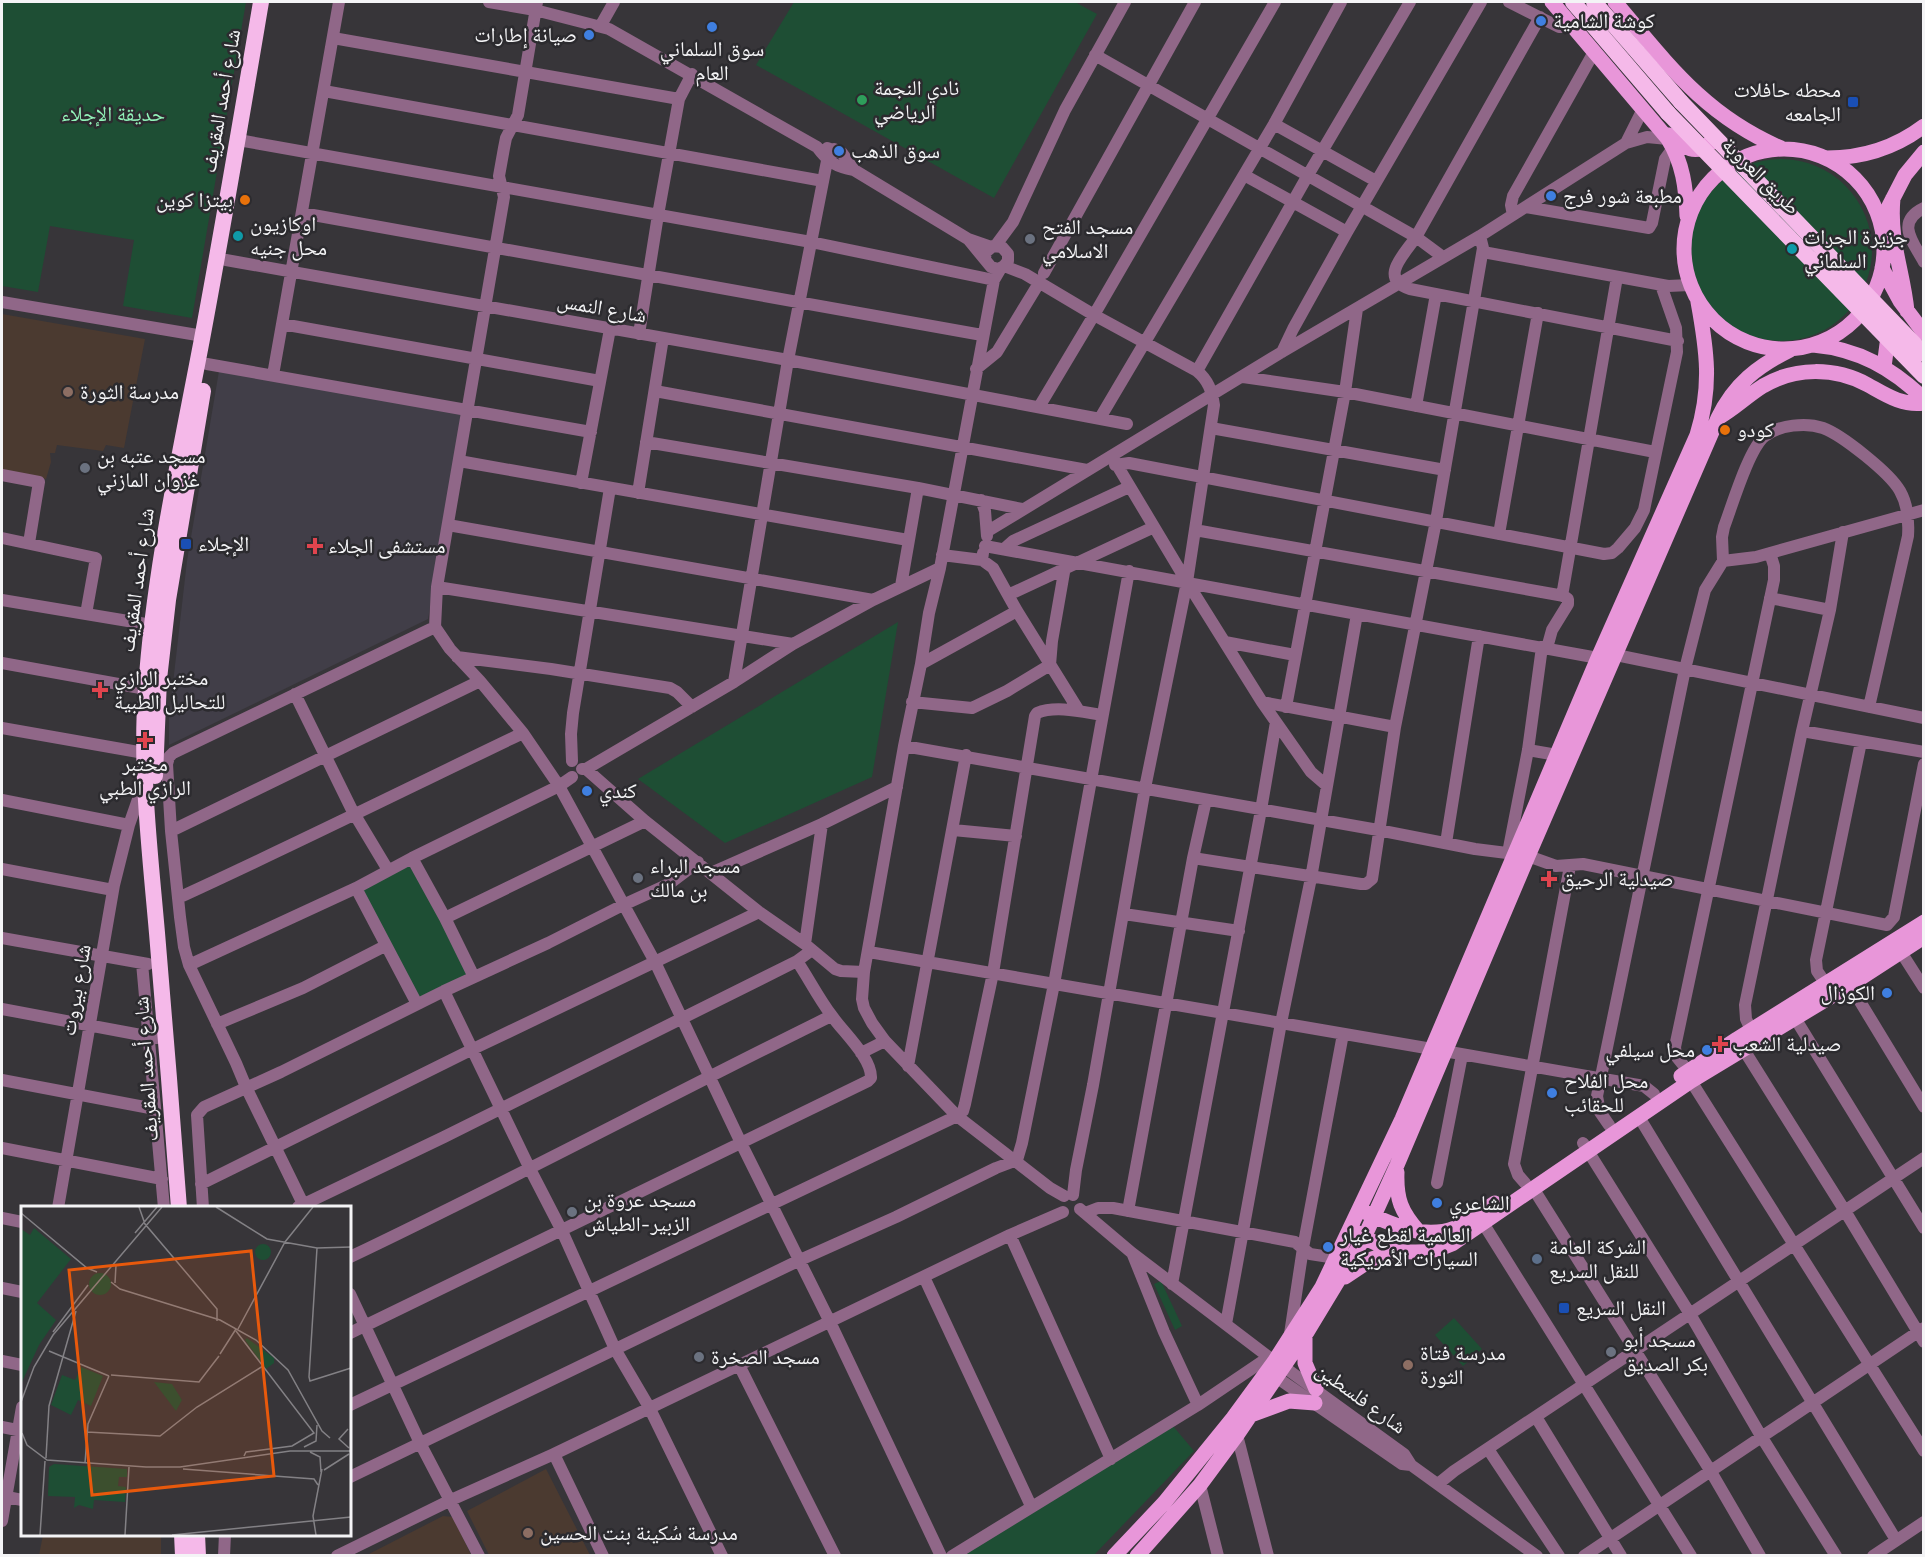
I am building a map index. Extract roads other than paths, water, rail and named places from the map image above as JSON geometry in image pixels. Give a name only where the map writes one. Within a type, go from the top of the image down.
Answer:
[{"type":"highway","name":"شارع أحمد المقريف","points":[[190,1206],[158,822],[155,769],[159,679],[182,476],[202,336],[261,2]]},
{"type":"highway","name":"شارع أحمد المقريف","points":[[179,1206],[144,782],[146,689],[152,625],[207,364],[244,141],[271,2]]},
{"type":"highway","name":"طريق العروبة","points":[[1574,2],[1675,107],[1923,376]]},
{"type":"highway","name":"طريق العروبة","points":[[1593,2],[1675,107],[1923,354]]},
{"type":"highway","points":[[183,1536],[183,1556]]},
{"type":"highway","points":[[197,1536],[198,1556]]},
{"type":"main road","points":[[1552,2],[1667,139],[1684,178],[1687,221],[1683,254],[1690,285],[1698,302],[1713,321],[1732,336],[1766,348],[1790,350]]},
{"type":"main road","points":[[1615,2],[1679,77],[1707,104],[1742,129],[1781,148]]},
{"type":"main road","points":[[1667,139],[1687,149],[1703,148],[1711,141],[1715,132],[1715,122],[1707,104]]},
{"type":"main road","points":[[1827,158],[1860,155],[1882,149],[1902,141],[1923,126]]},
{"type":"main road","points":[[1517,855],[1616,655],[1718,418],[1734,390],[1766,362],[1790,350],[1813,345],[1835,335],[1862,312],[1875,291],[1882,268],[1882,232],[1876,209],[1864,189],[1847,171],[1827,158],[1805,150],[1781,148],[1747,155],[1718,173],[1702,190],[1687,221]]},
{"type":"main road","points":[[1882,232],[1893,198],[1905,175],[1923,152]]},
{"type":"main road","points":[[1893,198],[1893,240],[1910,315]]},
{"type":"main road","points":[[1882,268],[1923,333]]},
{"type":"main road","points":[[1114,1556],[1193,1468],[1276,1366],[1305,1335],[1340,1281],[1375,1216],[1397,1165],[1438,1050],[1557,755],[1701,422],[1708,370],[1706,343],[1698,302]]},
{"type":"main road","points":[[1884,367],[1885,352],[1891,338],[1910,315]]},
{"type":"main road","points":[[1718,418],[1772,381],[1791,374],[1810,371],[1842,374],[1897,400],[1912,404],[1923,401],[1905,382],[1884,367],[1851,352],[1813,345]]},
{"type":"main road","points":[[1740,1044],[1751,1030],[1923,922]]},
{"type":"main road","points":[[1586,1148],[1609,1125],[1654,1094],[1690,1076],[1740,1044],[1795,1018],[1923,937]]},
{"type":"main road","points":[[1139,1554],[1200,1485],[1251,1415],[1351,1229],[1438,1050]]},
{"type":"main road","points":[[1360,1209],[1402,1228],[1419,1232],[1455,1228],[1529,1186],[1586,1148],[1639,1117],[1690,1076]]},
{"type":"main road","points":[[1397,1165],[1397,1191],[1401,1207],[1419,1232]]},
{"type":"main road","points":[[1351,1229],[1364,1238],[1397,1251],[1428,1252],[1441,1249],[1483,1223],[1529,1186]]},
{"type":"main road","points":[[1340,1281],[1361,1265],[1397,1251]]},
{"type":"main road","points":[[1251,1415],[1289,1401],[1316,1396],[1305,1363],[1305,1335]]},
{"type":"street","points":[[273,375],[339,2]]},
{"type":"street","points":[[489,2],[536,6],[601,25],[692,74],[817,147],[837,162],[968,239],[997,262],[1041,278],[1094,315],[1205,377],[1213,394],[1214,405],[1187,582],[1145,788],[1076,1170],[1069,1196],[1059,1204],[1063,1212]]},
{"type":"street","points":[[601,25],[613,2]]},
{"type":"street","points":[[1082,1211],[1079,1203],[1050,1188],[957,1116],[885,1041],[872,1023],[862,999],[864,972],[912,702],[940,568],[997,262],[1012,222],[1065,110],[1125,2]]},
{"type":"street","points":[[976,369],[997,352],[1041,278],[1195,2]]},
{"type":"street","points":[[1039,407],[1275,2]]},
{"type":"street","points":[[1100,418],[1274,124],[1341,2]]},
{"type":"street","points":[[1197,371],[1410,2]]},
{"type":"street","points":[[1282,352],[1347,232],[1481,2]]},
{"type":"street","points":[[1509,2],[1559,27],[1573,27]]},
{"type":"street","points":[[536,6],[518,115],[506,138],[499,176],[504,197],[437,587],[435,627],[523,733],[559,786],[622,905],[656,962],[941,1556]]},
{"type":"street","points":[[1540,17],[1416,237],[1395,269],[1394,275],[1398,284],[1410,289],[1678,341]]},
{"type":"street","points":[[333,38],[679,99]]},
{"type":"street","points":[[1513,215],[1511,201],[1515,192],[1594,52]]},
{"type":"street","points":[[1095,55],[1416,237],[1443,258]]},
{"type":"street","points":[[639,334],[657,214],[679,99],[692,74]]},
{"type":"street","points":[[324,91],[669,153],[824,178]]},
{"type":"street","points":[[1626,143],[1643,109]]},
{"type":"street","points":[[1274,124],[1376,182]]},
{"type":"street","points":[[988,531],[1087,470],[1114,460],[1213,394],[1480,236],[1626,143],[1647,137],[1667,139],[1652,224],[1649,228],[1526,207]]},
{"type":"street","points":[[244,141],[811,242],[997,262]]},
{"type":"street","points":[[817,147],[834,149],[837,162]]},
{"type":"street","points":[[734,682],[799,302],[824,178],[837,162]]},
{"type":"street","points":[[1244,175],[1347,232]]},
{"type":"street","points":[[1923,208],[1912,214],[1908,226],[1923,262]]},
{"type":"street","points":[[302,213],[982,335]]},
{"type":"street","points":[[1193,858],[1361,884],[1372,879],[1395,727],[1436,521],[1483,252],[1483,242],[1480,236]]},
{"type":"street","points":[[1483,252],[1661,285],[1690,285]]},
{"type":"street","name":"شارع النمس","points":[[226,260],[484,308],[788,360],[1127,424]]},
{"type":"street","points":[[1562,596],[1617,277]]},
{"type":"street","points":[[1114,460],[1436,521],[1570,549],[1612,553],[1635,528],[1641,516],[1678,341],[1675,323],[1661,285]]},
{"type":"street","points":[[1416,406],[1436,294]]},
{"type":"street","points":[[2,302],[202,336]]},
{"type":"street","points":[[1286,707],[1345,392],[1357,309]]},
{"type":"street","points":[[1499,534],[1520,426],[1538,313]]},
{"type":"street","points":[[282,324],[600,381]]},
{"type":"street","points":[[581,483],[610,329]]},
{"type":"street","points":[[638,493],[663,338]]},
{"type":"street","points":[[207,364],[591,432]]},
{"type":"street","points":[[1242,377],[1345,392],[1656,452]]},
{"type":"street","points":[[655,391],[1087,470]]},
{"type":"street","points":[[1609,1125],[1598,1107],[1597,1096],[1685,669],[1705,590],[1723,561],[1723,532],[1755,448],[1765,436],[1779,429],[1810,425],[1834,434],[1889,477],[1903,498],[1908,514],[1908,536],[1869,707]]},
{"type":"street","points":[[1211,429],[1444,470]]},
{"type":"street","points":[[646,442],[918,488],[1022,509]]},
{"type":"street","points":[[1114,460],[1262,702],[1311,772],[1326,785]]},
{"type":"street","points":[[459,461],[908,540]]},
{"type":"street","points":[[2,475],[39,482],[29,543]]},
{"type":"street","points":[[1004,549],[1013,541],[1129,487]]},
{"type":"street","points":[[901,586],[918,488]]},
{"type":"street","points":[[610,489],[571,734],[578,769],[835,969],[864,972]]},
{"type":"street","points":[[981,500],[988,531],[982,560]]},
{"type":"street","points":[[1723,561],[1770,553],[1923,510]]},
{"type":"street","points":[[448,525],[873,600]]},
{"type":"street","points":[[1008,595],[1070,564],[1154,527]]},
{"type":"street","points":[[1195,530],[1562,596],[1568,599],[1568,604],[1544,647],[1528,750],[1517,855]]},
{"type":"street","points":[[1751,1030],[1746,1019],[1745,1005],[1802,731],[1830,610],[1844,532]]},
{"type":"street","points":[[2,538],[96,558],[86,614]]},
{"type":"street","points":[[985,546],[1070,564],[1129,571],[1598,658]]},
{"type":"street","points":[[1770,553],[1774,573],[1770,598],[1675,1047],[1676,1056],[1923,1450]]},
{"type":"street","points":[[942,555],[982,560],[993,568],[1079,711]]},
{"type":"street","points":[[1050,665],[1052,641],[1070,564]]},
{"type":"street","points":[[189,965],[356,888],[559,786],[578,769],[692,707],[793,644],[873,600],[940,568]]},
{"type":"street","points":[[1017,1161],[1054,984],[1129,571]]},
{"type":"street","points":[[437,587],[793,644]]},
{"type":"street","points":[[1770,598],[1830,610]]},
{"type":"street","points":[[2,600],[152,625]]},
{"type":"street","points":[[921,664],[1017,611]]},
{"type":"street","points":[[1226,1324],[1281,1023],[1311,878],[1357,614]]},
{"type":"street","points":[[302,1206],[189,965],[184,947],[171,831],[167,771],[169,757],[435,627]]},
{"type":"street","points":[[1446,843],[1479,636]]},
{"type":"street","points":[[1225,642],[1295,655]]},
{"type":"street","points":[[1616,655],[1923,718]]},
{"type":"street","points":[[458,657],[670,688],[692,707]]},
{"type":"street","points":[[2,663],[146,689]]},
{"type":"street","points":[[912,702],[972,708],[1050,665]]},
{"type":"street","points":[[171,831],[480,681]]},
{"type":"street","points":[[295,694],[354,814],[388,870]]},
{"type":"street","points":[[1262,702],[1395,727]]},
{"type":"street","points":[[351,1404],[770,1203],[957,1116],[965,1104],[993,973],[1034,721],[1037,713],[1045,711],[1079,711],[1102,715]]},
{"type":"street","points":[[1172,1284],[1276,722]]},
{"type":"street","points":[[2,728],[144,753]]},
{"type":"street","points":[[1802,731],[1923,752]]},
{"type":"street","points":[[178,898],[523,733]]},
{"type":"street","points":[[1826,984],[1816,966],[1862,742]]},
{"type":"street","points":[[904,746],[966,755],[1091,780],[1517,855],[1556,866],[1583,864],[1883,925],[1892,920],[1923,764]]},
{"type":"street","points":[[1528,750],[1557,755]]},
{"type":"street","points":[[908,1066],[966,755]]},
{"type":"street","name":"شارع بيروت","points":[[57,1206],[113,890],[129,825],[144,782]]},
{"type":"street","points":[[711,873],[822,824],[897,787]]},
{"type":"street","points":[[2,800],[129,825]]},
{"type":"street","points":[[1128,1211],[1193,858],[1206,800]]},
{"type":"street","points":[[445,918],[645,821]]},
{"type":"street","points":[[304,1206],[797,961],[809,947],[822,824]]},
{"type":"street","points":[[953,830],[1016,836]]},
{"type":"street","points":[[412,858],[474,977]]},
{"type":"street","points":[[204,1206],[197,1115],[204,1107],[669,884],[698,862]]},
{"type":"street","points":[[1570,866],[1514,1164],[1518,1175],[1529,1186],[1636,1350],[1760,1556]]},
{"type":"street","points":[[2,869],[113,890]]},
{"type":"street","points":[[356,888],[417,1004]]},
{"type":"street","points":[[201,1184],[473,1049],[759,912]]},
{"type":"street","points":[[1124,914],[1239,931]]},
{"type":"street","points":[[2,938],[160,965]]},
{"type":"street","points":[[217,1024],[303,988],[385,946]]},
{"type":"street","points":[[869,952],[1644,1086],[1654,1094]]},
{"type":"street","points":[[1901,952],[1923,988]]},
{"type":"street","points":[[351,1332],[868,1081],[871,1078],[871,1071],[861,1053],[831,1016],[797,961]]},
{"type":"street","points":[[142,963],[164,1206]]},
{"type":"street","points":[[1850,985],[1923,1107]]},
{"type":"street","points":[[444,991],[562,1231],[615,1349],[649,1407],[722,1556]]},
{"type":"street","points":[[2,1009],[167,1040]]},
{"type":"street","points":[[351,1257],[530,1169],[710,1075],[831,1016]]},
{"type":"street","points":[[1795,1018],[1923,1228]]},
{"type":"street","points":[[1290,1339],[1303,1248],[1343,1034]]},
{"type":"street","points":[[861,1053],[885,1041]]},
{"type":"street","points":[[1584,1556],[1595,1551],[1610,1537],[1868,1365],[1921,1334],[1740,1044]]},
{"type":"street","points":[[1437,1183],[1462,1055]]},
{"type":"street","points":[[2,1080],[155,1109]]},
{"type":"street","points":[[1639,1117],[1896,1540]]},
{"type":"street","points":[[2,1148],[162,1179]]},
{"type":"street","points":[[1586,1148],[1690,1314],[1761,1436],[1836,1556]]},
{"type":"street","points":[[1438,1484],[1923,1158]]},
{"type":"street","points":[[351,1477],[800,1260],[896,1217],[996,1168],[1017,1161]]},
{"type":"street","points":[[337,1556],[1010,1235],[1063,1212],[1072,1214],[1098,1208],[1128,1211],[1295,1242],[1310,1254],[1336,1258]]},
{"type":"street","name":"شارع فلسطين","points":[[1082,1211],[1276,1366],[1316,1396],[1404,1454],[1411,1465],[1537,1556]]},
{"type":"street","points":[[2,1218],[21,1222]]},
{"type":"street","points":[[1483,1223],[1691,1556]]},
{"type":"street","points":[[1010,1235],[1111,1459]]},
{"type":"street","points":[[1132,1253],[1164,1332],[1198,1405]]},
{"type":"street","points":[[924,1277],[1031,1506]]},
{"type":"street","points":[[2,1288],[21,1292]]},
{"type":"street","points":[[351,1296],[420,1443],[452,1500],[479,1556]]},
{"type":"street","points":[[2,1361],[21,1365]]},
{"type":"street","points":[[739,1365],[835,1556]]},
{"type":"street","points":[[952,1556],[1198,1405],[1276,1366]]},
{"type":"street","points":[[1536,1417],[1621,1556]]},
{"type":"street","points":[[2,1427],[20,1431],[4,1496],[2,1521]]},
{"type":"street","points":[[1237,1435],[1268,1556]]},
{"type":"street","points":[[1488,1449],[1559,1556]]},
{"type":"street","points":[[554,1454],[603,1556]]},
{"type":"street","points":[[1200,1485],[1214,1555]]},
{"type":"street","points":[[4,1496],[21,1500]]},
{"type":"street","points":[[1873,1556],[1923,1522]]},
{"type":"street","points":[[224,1556],[225,1536]]},
{"type":"place","name":"كوشة الشامية","points":[[1541,21]]},
{"type":"place","name":"سوق السلماني العام","points":[[712,27]]},
{"type":"place","name":"صيانة إطارات","points":[[589,35]]},
{"type":"place","name":"نادي النجمة الرياضي","points":[[862,100]]},
{"type":"place","name":"محطه حافلات الجامعه","points":[[1853,102]]},
{"type":"place","name":"سوق الذهب","points":[[839,151]]},
{"type":"place","name":"مطبعة شور فرج","points":[[1551,196]]},
{"type":"place","name":"بيتزا كوين","points":[[245,200]]},
{"type":"place","name":"اوكازيون محل جنيه","points":[[238,236]]},
{"type":"place","name":"مسجد الفتح الاسلامي","points":[[1030,239]]},
{"type":"place","name":"جزيرة الجرات السلماني","points":[[1792,249]]},
{"type":"place","name":"مدرسة الثورة","points":[[68,392]]},
{"type":"place","name":"كودو","points":[[1725,430]]},
{"type":"place","name":"مسجد عتبه بن غزوان المازني","points":[[85,468]]},
{"type":"place","name":"الإجلاء","points":[[186,544]]},
{"type":"place","name":"مستشفى الجلاء","points":[[315,546]]},
{"type":"place","name":"مختبر الرازي للتحاليل الطبية","points":[[100,690]]},
{"type":"place","name":"مختبر الرازي الطبي","points":[[145,740]]},
{"type":"place","name":"كندي","points":[[587,791]]},
{"type":"place","name":"مسجد البراء بن مالك","points":[[638,878]]},
{"type":"place","name":"صيدلية الرحيق","points":[[1549,879]]},
{"type":"place","name":"الكوزال","points":[[1887,993]]},
{"type":"place","name":"صيدلية الشعب","points":[[1720,1044]]},
{"type":"place","name":"محل سيلفي","points":[[1707,1050]]},
{"type":"place","name":"محل الفلاح للحقائب","points":[[1552,1093]]},
{"type":"place","name":"الشاعري","points":[[1437,1203]]},
{"type":"place","name":"مسجد عروة بن الزبير-الطياش","points":[[572,1212]]},
{"type":"place","name":"العالمية لقطع غيار السيارات الأمريكية","points":[[1328,1247]]},
{"type":"place","name":"الشركة العامة للنقل السريع","points":[[1537,1259]]},
{"type":"place","name":"النقل السريع","points":[[1564,1308]]},
{"type":"place","name":"مسجد أبو بكر الصديق","points":[[1611,1352]]},
{"type":"place","name":"مسجد الصخرة","points":[[699,1357]]},
{"type":"place","name":"مدرسة فتاة الثورة","points":[[1408,1365]]},
{"type":"place","name":"مدرسة سُكينة بنت الحسين","points":[[528,1533]]},
{"type":"park label","name":"حديقة الإجلاء","points":[[113,114]]}]
